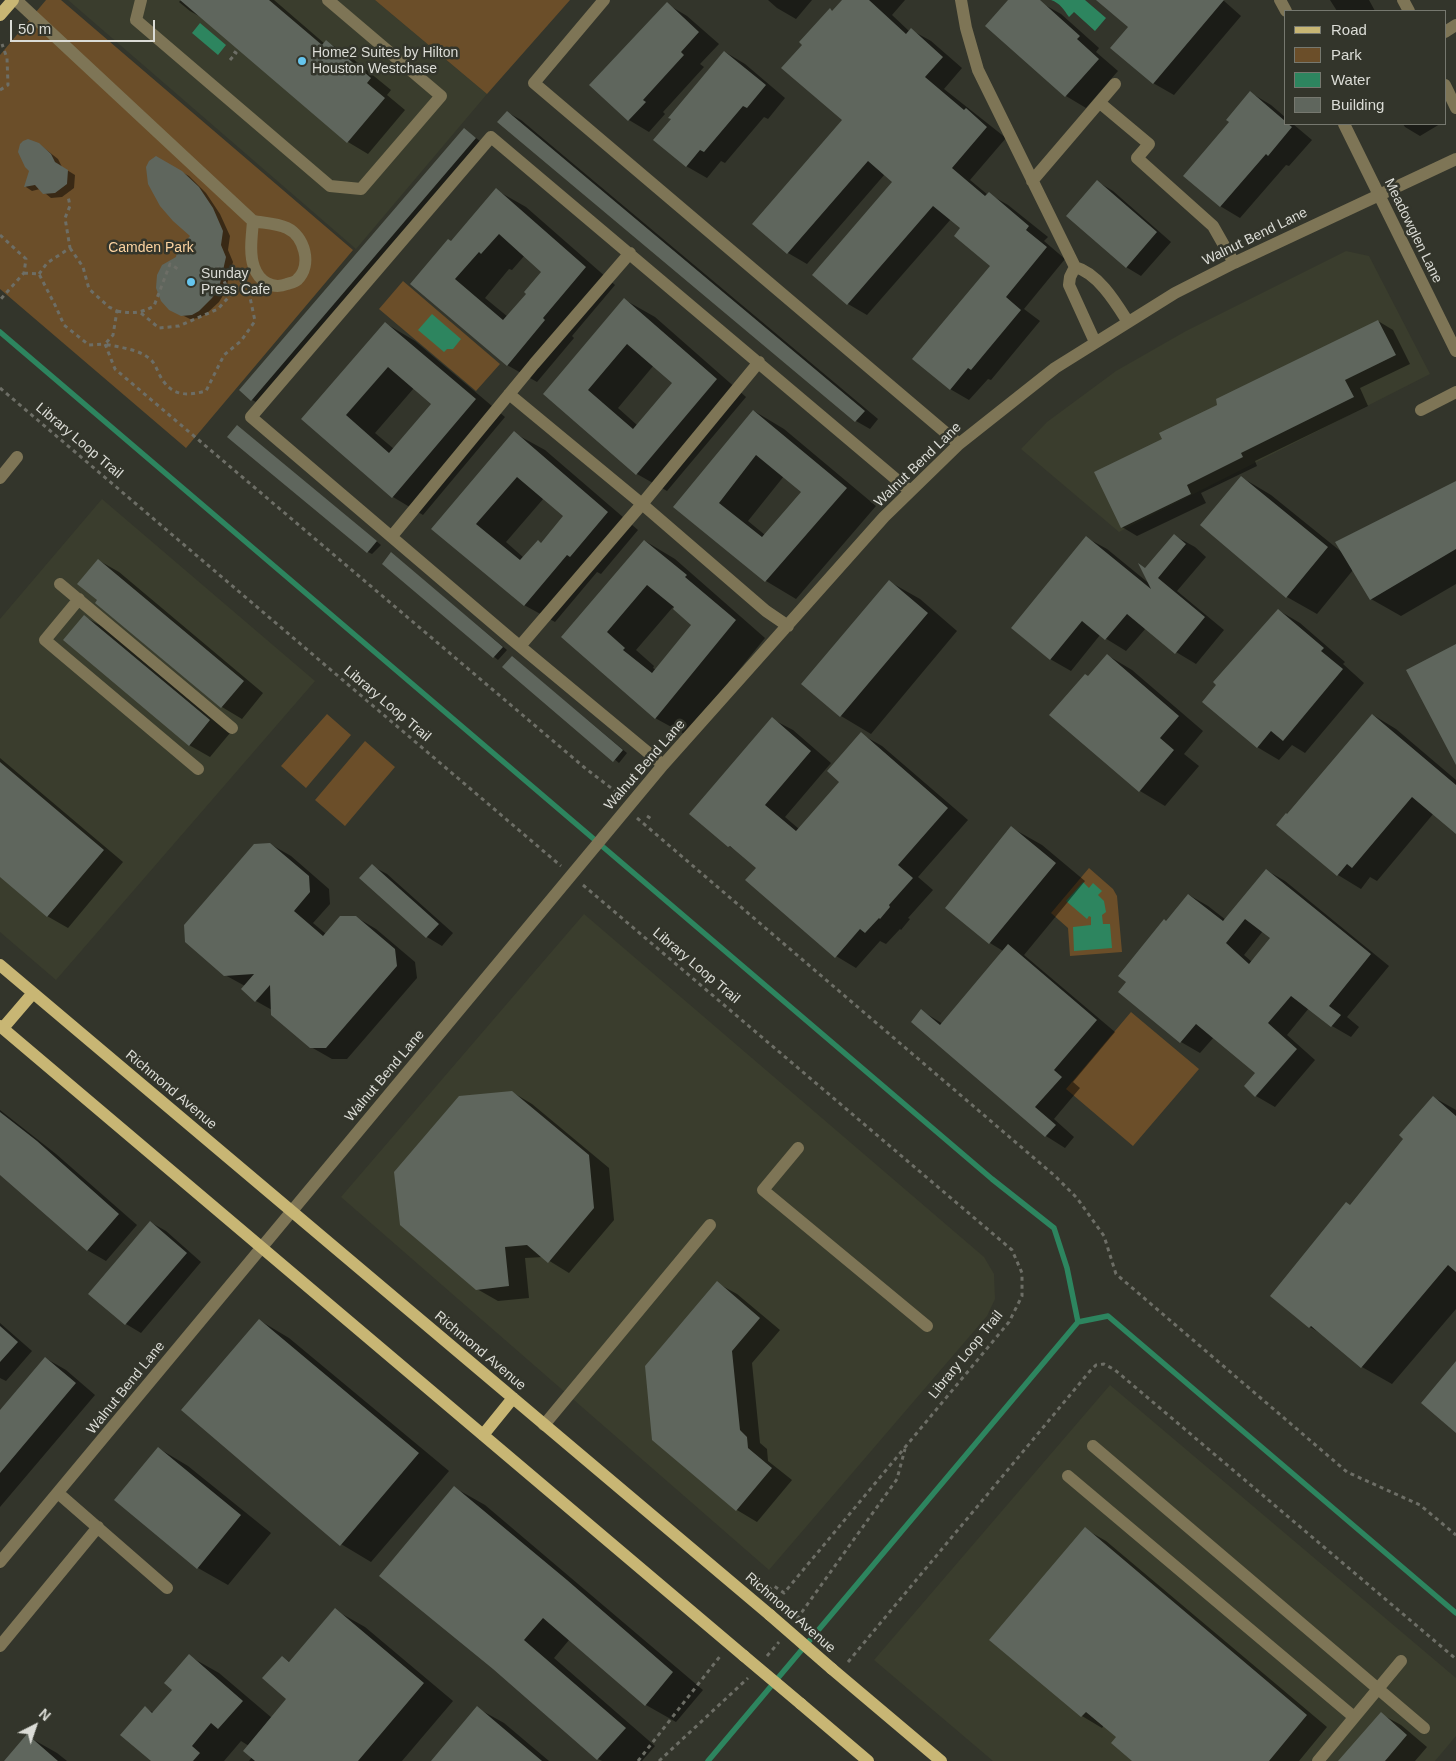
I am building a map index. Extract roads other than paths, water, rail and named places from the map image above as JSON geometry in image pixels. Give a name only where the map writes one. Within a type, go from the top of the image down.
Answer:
[{"type":"main road","points":[[0,15],[14,0]]},
{"type":"main road","name":"Richmond Avenue","points":[[0,965],[941,1761]]},
{"type":"main road","points":[[33,993],[1,1027],[868,1761]]},
{"type":"main road","points":[[483,1435],[513,1398]]},
{"type":"street","points":[[14,0],[252,221],[287,228],[296,236],[304,246],[305,260],[304,270],[297,280],[283,286],[273,287],[258,276],[253,266],[251,244],[252,221]]},
{"type":"street","points":[[141,0],[136,20],[330,186],[361,189],[441,96],[328,0]]},
{"type":"street","points":[[604,0],[534,83],[959,444]]},
{"type":"street","points":[[961,0],[966,28],[978,70],[1075,267]]},
{"type":"street","points":[[1032,181],[1115,84]]},
{"type":"street","points":[[1446,87],[1455,105]]},
{"type":"street","points":[[1100,102],[1148,144],[1137,158],[1209,221],[1225,244],[1234,263]]},
{"type":"street","name":"Meadowglen Lane","points":[[1344,125],[1456,351]]},
{"type":"street","points":[[663,766],[251,417],[492,137],[910,491]]},
{"type":"street","name":"Walnut Bend Lane","points":[[0,1562],[623,813],[840,566],[910,491],[959,444],[1055,368],[1175,293],[1378,194],[1456,159]]},
{"type":"street","points":[[392,536],[509,394],[630,252]]},
{"type":"street","points":[[1075,267],[1084,269],[1101,285],[1113,298],[1128,322]]},
{"type":"street","points":[[1075,267],[1070,277],[1069,285],[1095,342]]},
{"type":"street","points":[[520,646],[642,504],[759,362]]},
{"type":"street","points":[[1421,410],[1456,392]]},
{"type":"street","points":[[509,394],[754,600],[788,626]]},
{"type":"street","points":[[0,478],[17,457]]},
{"type":"street","points":[[60,584],[232,728]]},
{"type":"street","points":[[79,599],[45,640],[198,769]]},
{"type":"street","points":[[798,1148],[763,1190],[927,1326]]},
{"type":"street","points":[[544,1424],[710,1225]]},
{"type":"street","points":[[1093,1446],[1424,1728]]},
{"type":"street","points":[[1068,1476],[1354,1717]]},
{"type":"street","points":[[58,1493],[166,1588]]},
{"type":"street","points":[[0,1646],[98,1527]]},
{"type":"street","points":[[1318,1761],[1401,1662]]},
{"type":"water","points":[[1051,0],[1085,0],[1106,18],[1095,31],[1074,12],[1069,17],[1059,5]]},
{"type":"water","points":[[200,23],[226,45],[218,55],[192,33]]},
{"type":"water","points":[[432,314],[461,339],[453,349],[447,349],[444,352],[418,330]]},
{"type":"water","points":[[1083,882],[1089,888],[1093,883],[1102,891],[1098,895],[1104,901],[1106,912],[1102,915],[1103,924],[1110,924],[1112,948],[1074,951],[1073,927],[1091,925],[1091,917],[1089,916],[1087,919],[1066,901]]},
{"type":"waterway","points":[[0,332],[992,1179],[1054,1228],[1067,1268],[1078,1322]]},
{"type":"waterway","points":[[708,1761],[1078,1322],[1108,1316],[1456,1613]]},
{"type":"place","name":"Home2 Suites by Hilton Houston Westchase","points":[[302,61]]},
{"type":"place","name":"Sunday Press Cafe","points":[[191,282]]},
{"type":"park label","name":"Camden Park","points":[[151,248]]}]
